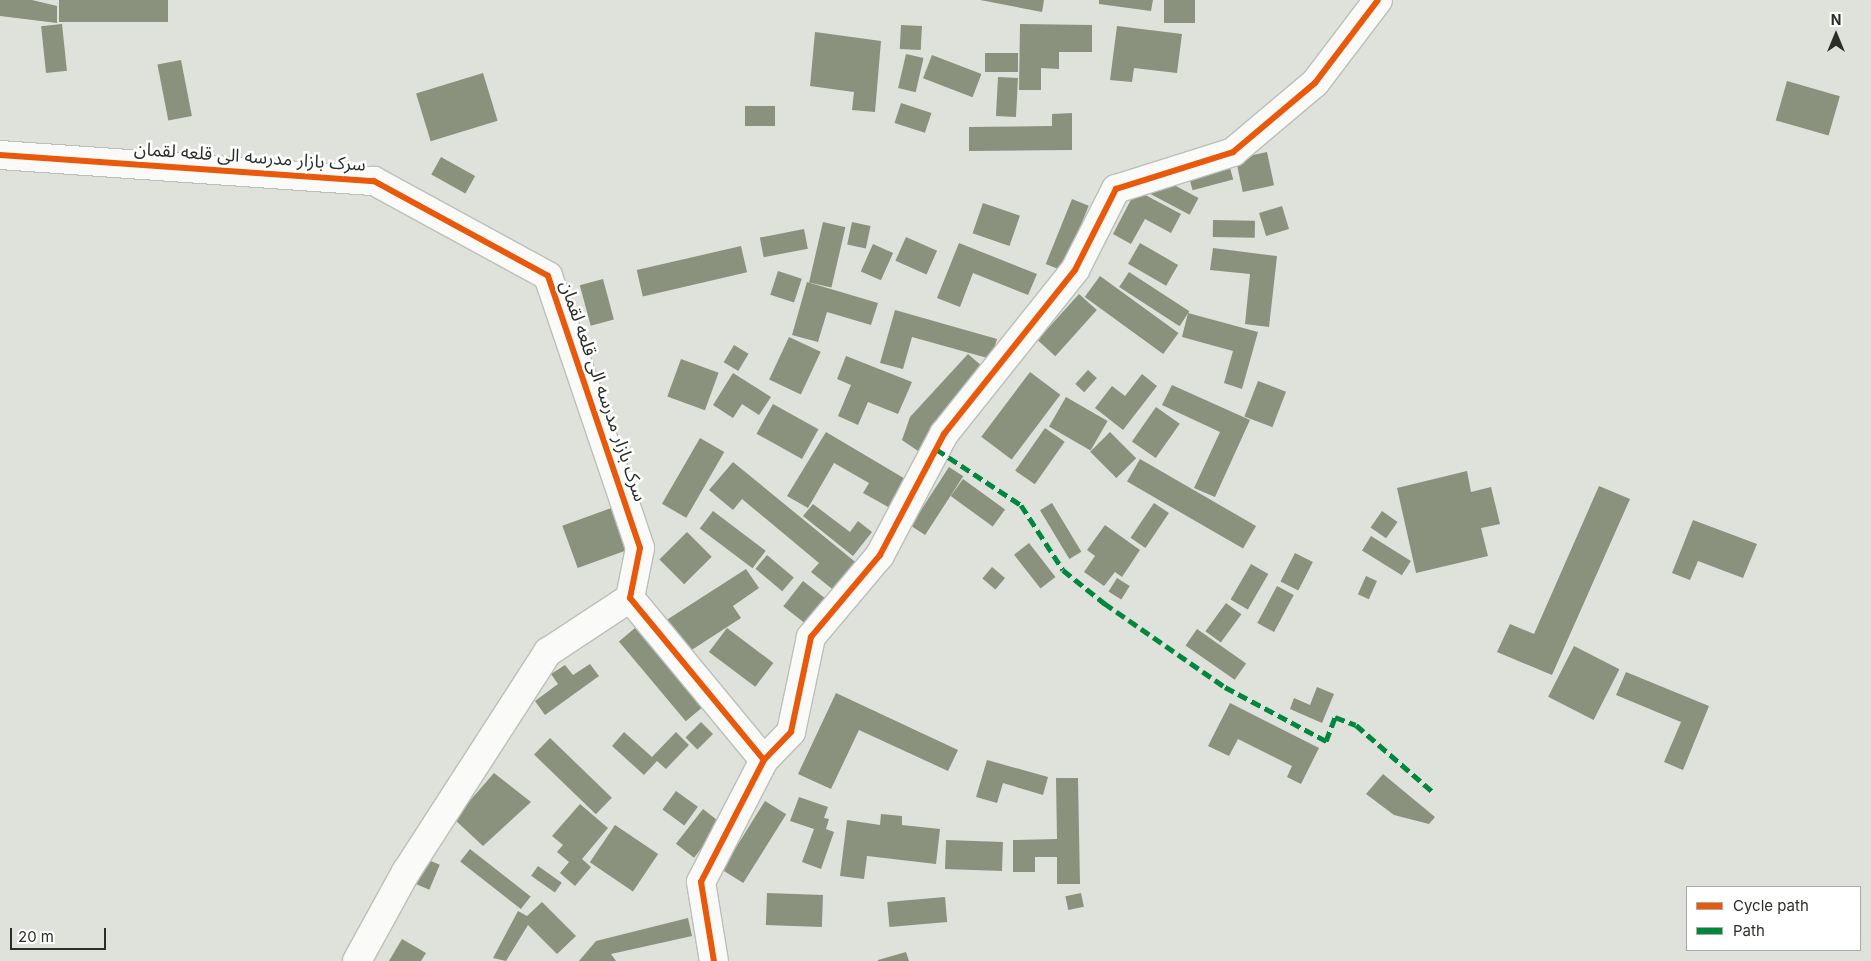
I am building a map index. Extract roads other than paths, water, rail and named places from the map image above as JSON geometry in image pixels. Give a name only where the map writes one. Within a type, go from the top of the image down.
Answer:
[{"type":"street","points":[[714,961],[701,882],[764,760],[791,732],[811,637],[880,555],[944,434],[1075,270],[1116,189],[1233,152],[1315,84],[1378,0]]},
{"type":"street","name":"سرک بازار مدرسه الی قلعه لقمان","points":[[0,155],[374,181],[548,276],[640,548],[630,598]]},
{"type":"street","points":[[357,961],[406,872],[548,652],[630,598],[764,760]]}]
